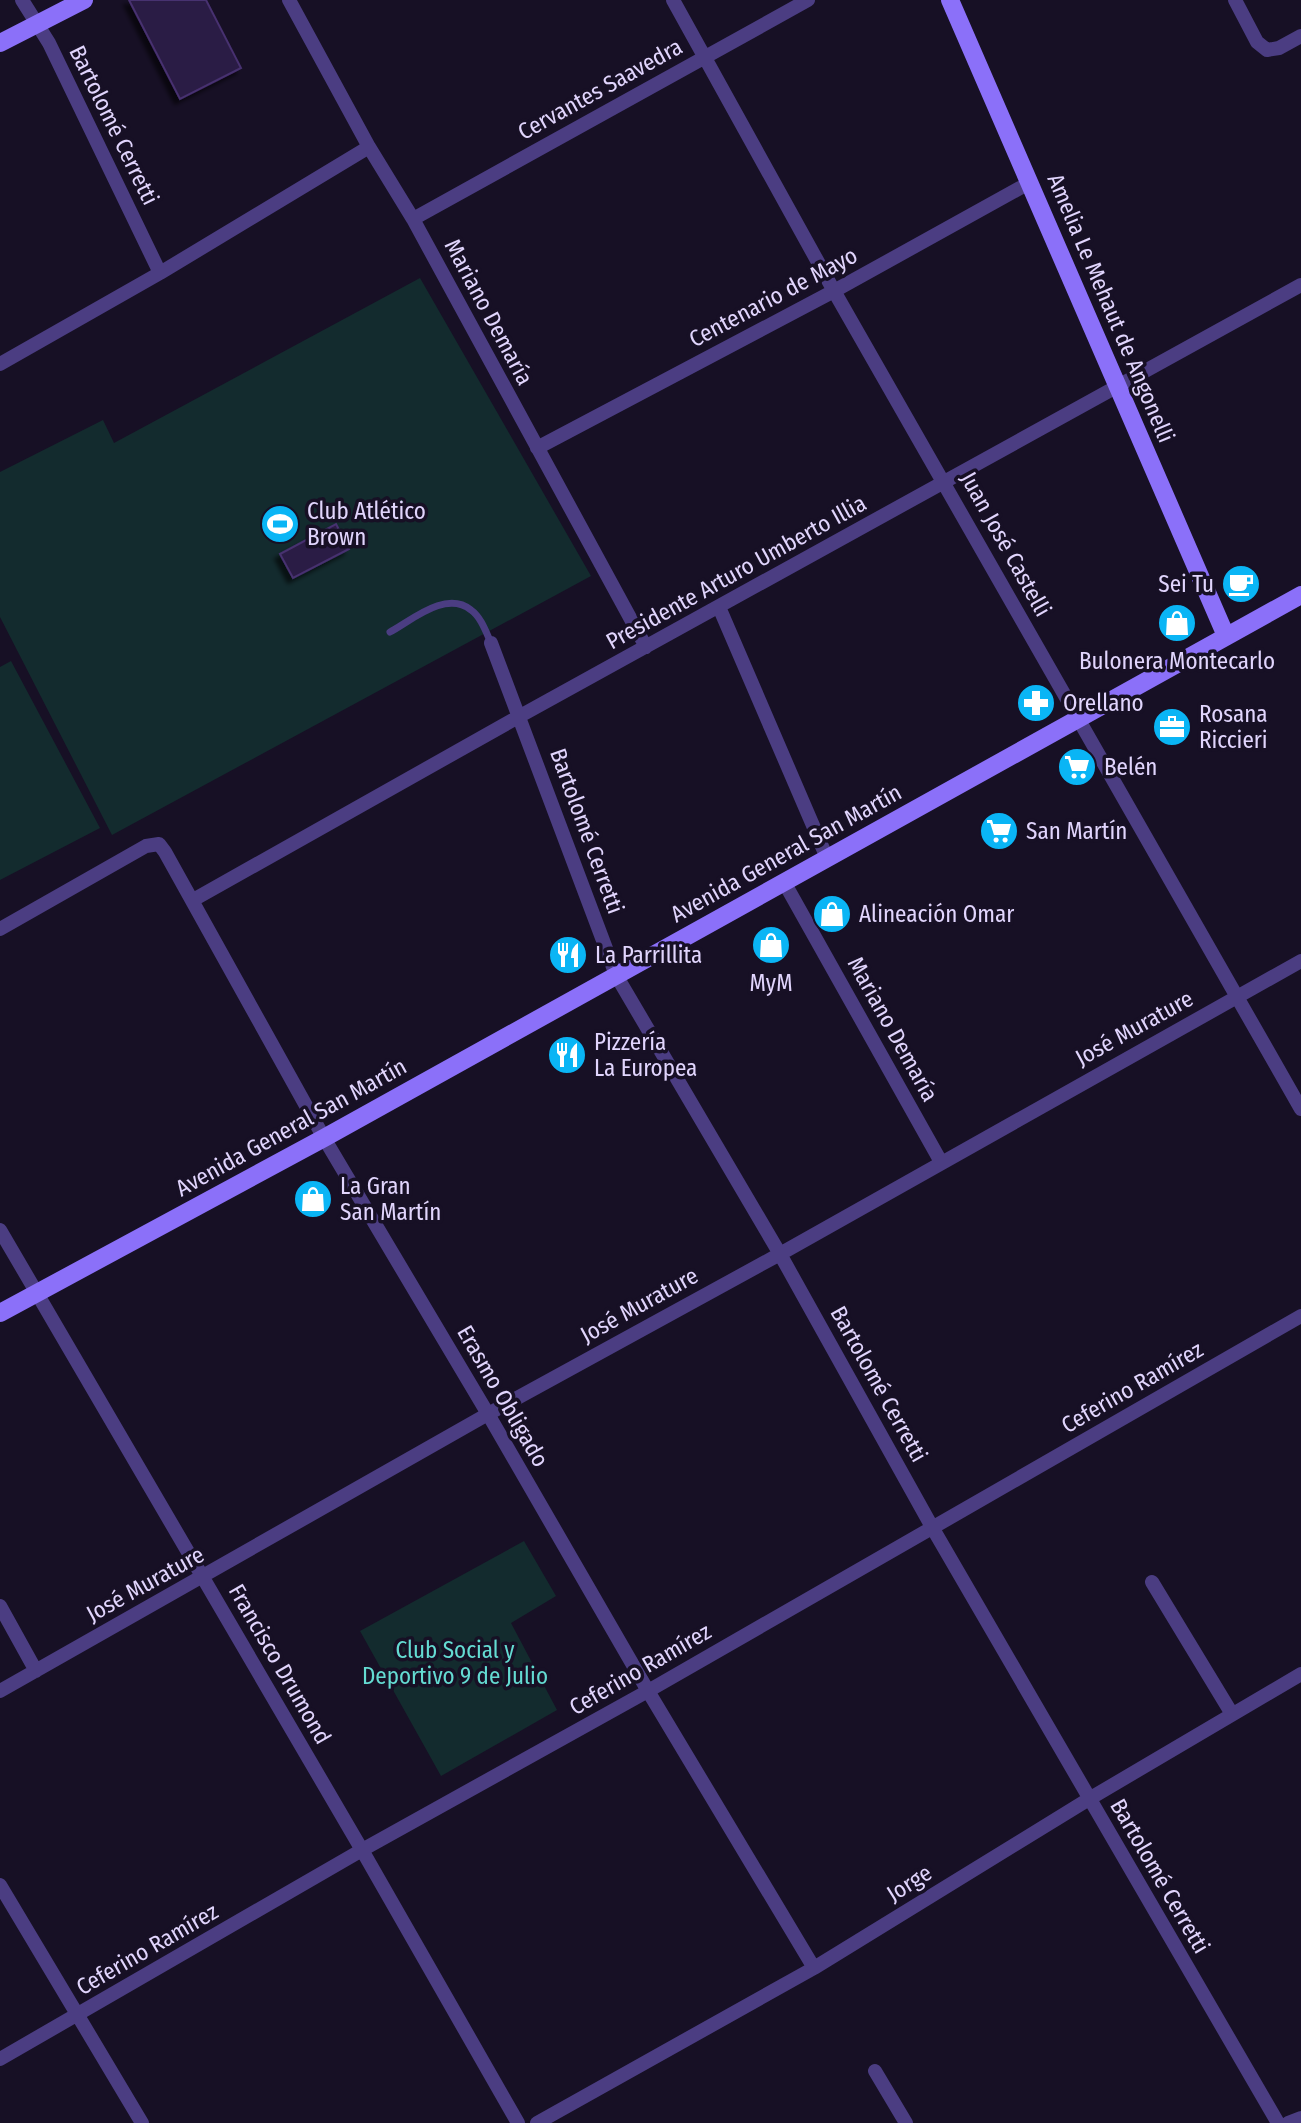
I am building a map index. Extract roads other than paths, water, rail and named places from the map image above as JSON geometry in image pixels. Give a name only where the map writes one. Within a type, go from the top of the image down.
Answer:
[{"type":"main road","points":[[0,43],[84,0]]},
{"type":"main road","name":"Amelia Le Mehaut de Angonelli","points":[[950,0],[1226,636]]},
{"type":"main road","name":"Avenida General San Martín","points":[[0,1313],[324,1138],[1301,595]]},
{"type":"street","name":"Bartolomé Cerretti","points":[[22,0],[50,43],[160,273]]},
{"type":"street","name":"Mariano Demaría","points":[[289,0],[369,147],[413,219],[646,647]]},
{"type":"street","name":"Juan José Castelli","points":[[673,0],[834,290],[1301,1109]]},
{"type":"street","name":"Cervantes Saavedra","points":[[413,219],[808,0]]},
{"type":"street","points":[[1235,0],[1256,42],[1267,50],[1279,48],[1301,36]]},
{"type":"street","points":[[0,364],[160,273],[369,147]]},
{"type":"street","name":"Centenario de Mayo","points":[[537,448],[1030,183]]},
{"type":"street","name":"Presidente Arturo Umberto Illia","points":[[193,900],[520,716],[1301,285]]},
{"type":"street","points":[[719,607],[827,858]]},
{"type":"street","name":"Bartolomé Cerretti","points":[[491,642],[616,975],[780,1254],[932,1527],[1278,2123]]},
{"type":"street","name":"Erasmo Obligado","points":[[0,929],[146,846],[159,844],[193,900],[324,1138],[648,1691],[814,1968]]},
{"type":"street","name":"Mariano Demaría","points":[[784,882],[941,1162]]},
{"type":"street","name":"José Murature","points":[[0,1691],[488,1414],[780,1254],[1301,961]]},
{"type":"street","name":"Francisco Drumond","points":[[0,1230],[518,2123]]},
{"type":"street","name":"Ceferino Ramírez","points":[[0,2059],[1301,1316]]},
{"type":"street","points":[[1152,1582],[1232,1714]]},
{"type":"street","points":[[0,1606],[36,1671]]},
{"type":"street","name":"Jorge","points":[[537,2123],[814,1968],[1089,1799],[1301,1674]]},
{"type":"street","points":[[0,1885],[142,2123]]},
{"type":"street","points":[[876,2071],[905,2123]]},
{"type":"street","points":[[1289,2123],[1301,2118]]},
{"type":"lane","points":[[390,632],[437,606],[452,603],[463,605],[472,611],[491,642]]},
{"type":"place","name":"Club Atlético Brown","points":[[280,524]]},
{"type":"place","name":"Sei Tu","points":[[1241,584]]},
{"type":"place","name":"Bulonera Montecarlo","points":[[1177,623]]},
{"type":"place","name":"Orellano","points":[[1036,703]]},
{"type":"place","name":"Rosana Riccieri","points":[[1172,727]]},
{"type":"place","name":"Belén","points":[[1077,767]]},
{"type":"place","name":"San Martín","points":[[999,831]]},
{"type":"place","name":"Alineación Omar","points":[[832,914]]},
{"type":"place","name":"MyM","points":[[771,945]]},
{"type":"place","name":"La Parrillita","points":[[568,955]]},
{"type":"place","name":"Pizzería La Europea","points":[[567,1055]]},
{"type":"place","name":"La Gran San Martín","points":[[313,1199]]},
{"type":"park label","name":"Club Social y Deportivo 9 de Julio","points":[[455,1663]]}]
